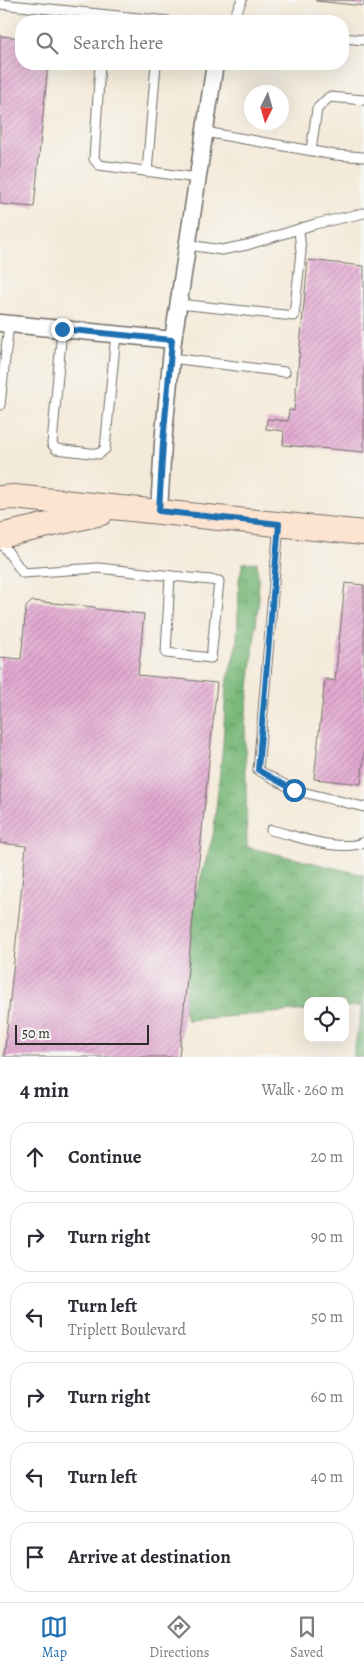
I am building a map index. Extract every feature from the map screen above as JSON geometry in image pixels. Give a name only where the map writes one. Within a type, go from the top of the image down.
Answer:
[{"type":"main road","points":[[0,498],[14,497],[364,533]]},
{"type":"main road","points":[[0,536],[122,509]]},
{"type":"street","points":[[159,511],[172,340],[214,70]]},
{"type":"street","points":[[4,323],[172,340]]},
{"type":"lane","points":[[235,15],[242,0]]},
{"type":"lane","points":[[0,4],[109,15]]},
{"type":"lane","points":[[349,39],[364,40]]},
{"type":"lane","points":[[100,70],[94,159],[99,165],[198,178]]},
{"type":"lane","points":[[147,172],[156,70]]},
{"type":"lane","points":[[311,150],[316,109],[329,97],[364,100]]},
{"type":"lane","points":[[205,132],[335,155],[364,157]]},
{"type":"lane","points":[[188,245],[222,250],[364,213]]},
{"type":"lane","points":[[179,304],[294,316],[301,252],[299,229]]},
{"type":"lane","points":[[0,405],[4,323]]},
{"type":"lane","points":[[62,329],[52,444],[56,448],[100,454],[105,449],[116,334]]},
{"type":"lane","points":[[171,358],[285,372]]},
{"type":"lane","points":[[279,524],[258,770],[294,790],[364,807]]},
{"type":"lane","points":[[0,541],[23,573],[98,568],[219,581],[211,658],[166,653],[170,576]]},
{"type":"lane","points":[[271,830],[338,846],[355,846],[364,842]]},
{"type":"green space","points":[[257,562],[259,598],[245,723],[247,847],[364,875],[364,1057],[353,1057],[362,1006],[349,1007],[349,997],[304,997],[304,1010],[187,1020],[184,1008],[195,897],[213,836],[223,744],[226,686],[237,643],[239,579],[243,563]]},
{"type":"building","points":[[364,0],[364,6],[316,1]]},
{"type":"building","points":[[0,36],[15,37],[15,70],[47,70],[34,207],[0,204]]},
{"type":"building","points":[[308,260],[364,266],[364,452],[283,445],[284,431],[266,429],[267,419],[288,421],[289,410],[294,411]]},
{"type":"building","points":[[345,583],[364,585],[364,755],[361,784],[314,779],[325,679],[335,681]]},
{"type":"building","points":[[32,601],[144,614],[138,675],[217,683],[179,1057],[4,1057],[26,846],[0,843],[0,657],[21,659],[26,607]]},
{"type":"route","points":[[62,329],[172,340],[159,511],[279,524],[258,770],[294,790]]}]
